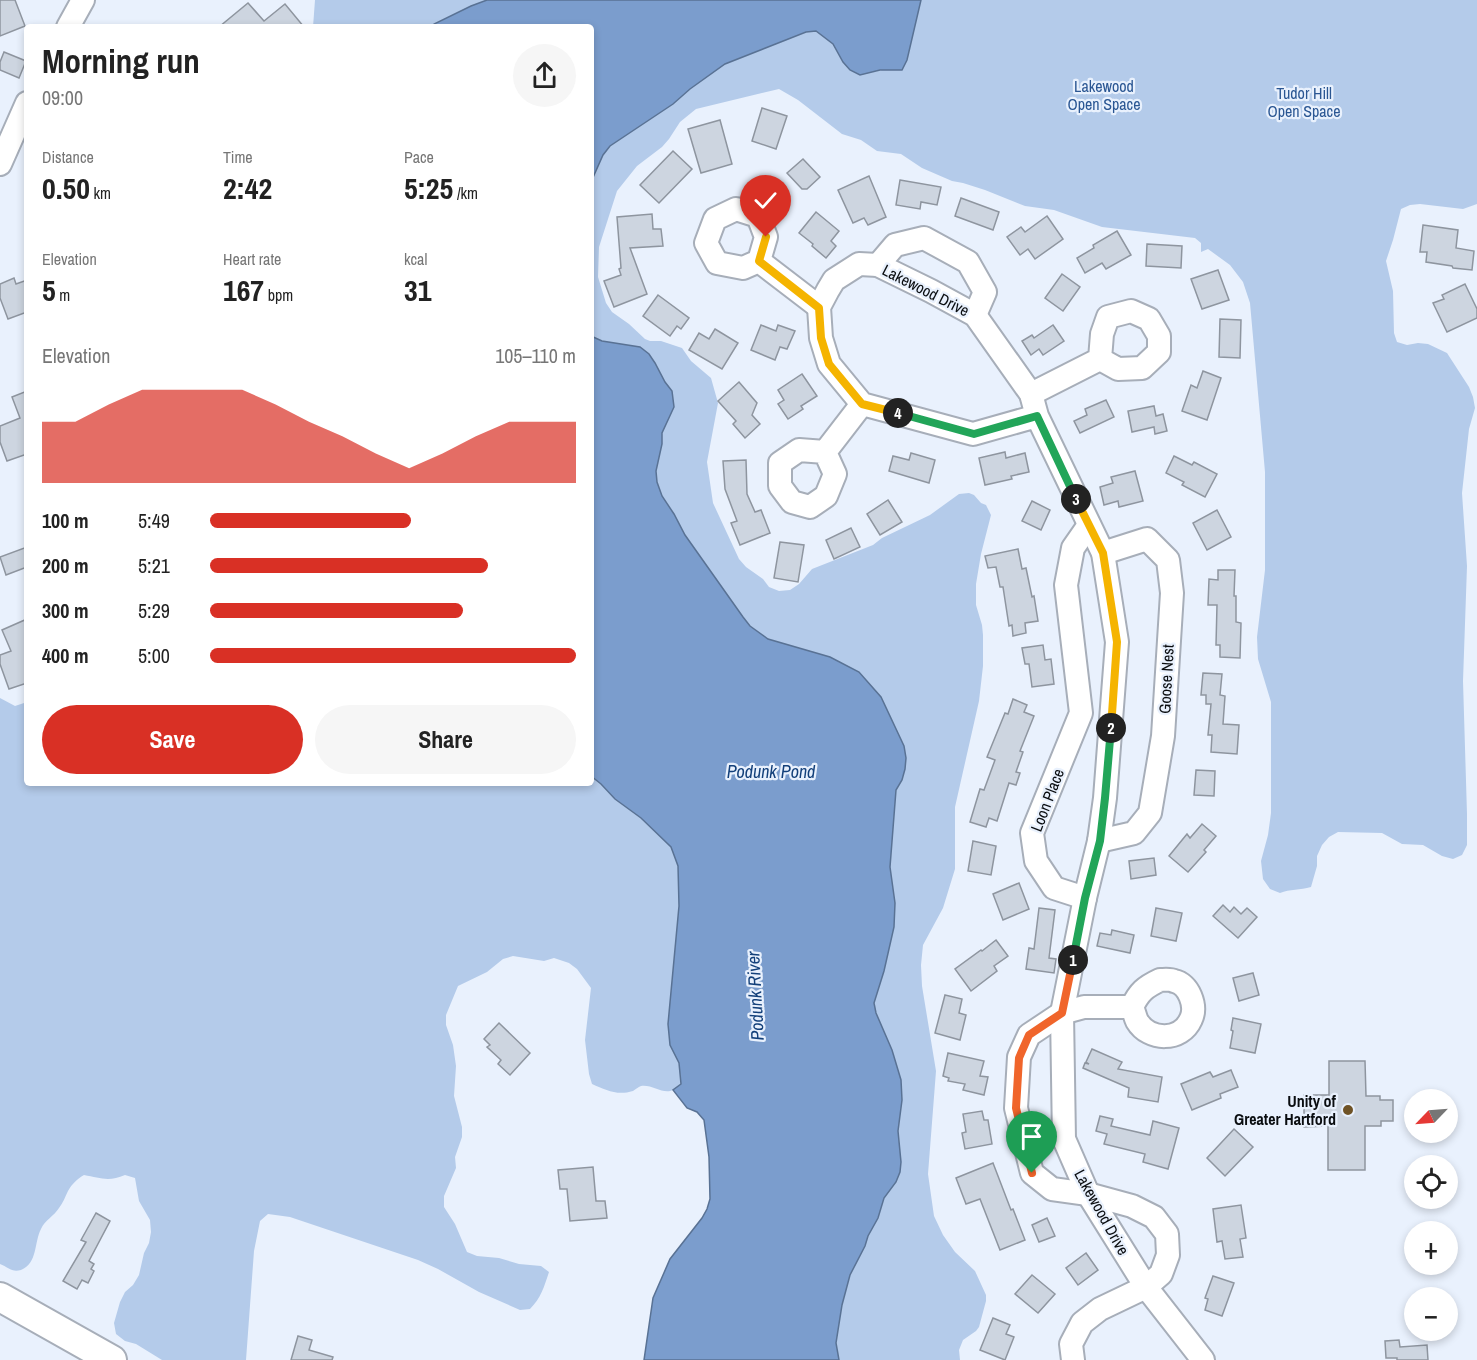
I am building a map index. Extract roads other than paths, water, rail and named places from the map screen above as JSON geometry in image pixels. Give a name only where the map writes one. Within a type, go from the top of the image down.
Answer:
[{"type":"main road","points":[[0,1297],[112,1360]]},
{"type":"street","points":[[70,24],[83,0]]},
{"type":"street","points":[[0,164],[24,110]]},
{"type":"street","points":[[878,265],[895,244],[924,238],[968,262],[985,292],[975,315]]},
{"type":"street","points":[[759,261],[819,308],[821,338],[829,364],[862,404],[974,434],[1034,405],[1100,358]]},
{"type":"street","name":"Lakewood Drive","points":[[819,308],[834,280],[859,264],[878,265],[975,315],[1034,405],[1103,553],[1117,642],[1100,841],[1085,898],[1062,1013],[1064,1139],[1088,1194],[1146,1287],[1203,1360]]},
{"type":"street","points":[[825,452],[862,404]]},
{"type":"street","name":"Loon Place","points":[[1085,898],[1054,888],[1036,861],[1032,832],[1081,713],[1066,585],[1072,548],[1089,525]]},
{"type":"street","name":"Goose Nest","points":[[1100,841],[1134,833],[1150,813],[1163,736],[1172,593],[1168,560],[1147,539],[1103,553]]},
{"type":"street","points":[[1081,713],[1112,714]]},
{"type":"street","points":[[1073,1360],[1071,1344],[1082,1323],[1100,1309],[1146,1287],[1161,1274],[1168,1255],[1167,1234],[1154,1217],[1132,1206],[1088,1194],[1052,1189],[1032,1173],[1016,1108],[1019,1058],[1029,1035],[1062,1013],[1084,1007],[1132,1007]]},
{"type":"water","points":[[487,0],[921,0],[907,60],[902,70],[880,70],[860,75],[850,70],[843,62],[833,44],[816,31],[806,32],[725,64],[673,104],[610,146],[603,155],[594,175],[594,24],[434,24]]},
{"type":"water","name":"Podunk Pond","points":[[594,337],[602,341],[640,347],[649,354],[672,391],[674,407],[662,433],[656,471],[657,482],[662,496],[685,535],[743,617],[750,626],[768,639],[830,657],[859,672],[881,697],[904,746],[905,769],[896,790],[890,867],[895,903],[894,927],[874,1003],[901,1080],[902,1100],[898,1131],[900,1172],[896,1182],[884,1198],[878,1218],[850,1275],[836,1343],[839,1360],[644,1360],[653,1298],[670,1259],[707,1209],[710,1199],[709,1157],[704,1120],[697,1112],[687,1108],[673,1090],[681,1084],[679,1063],[670,1045],[668,1024],[679,906],[678,866],[671,847],[594,778]]},
{"type":"place","name":"Unity of Greater Hartford","points":[[1348,1110]]},
{"type":"park label","name":"Lakewood Open Space","points":[[1104,95]]},
{"type":"park label","name":"Tudor Hill Open Space","points":[[1304,102]]},
{"type":"water label","name":"Podunk River","points":[[755,996]]}]
